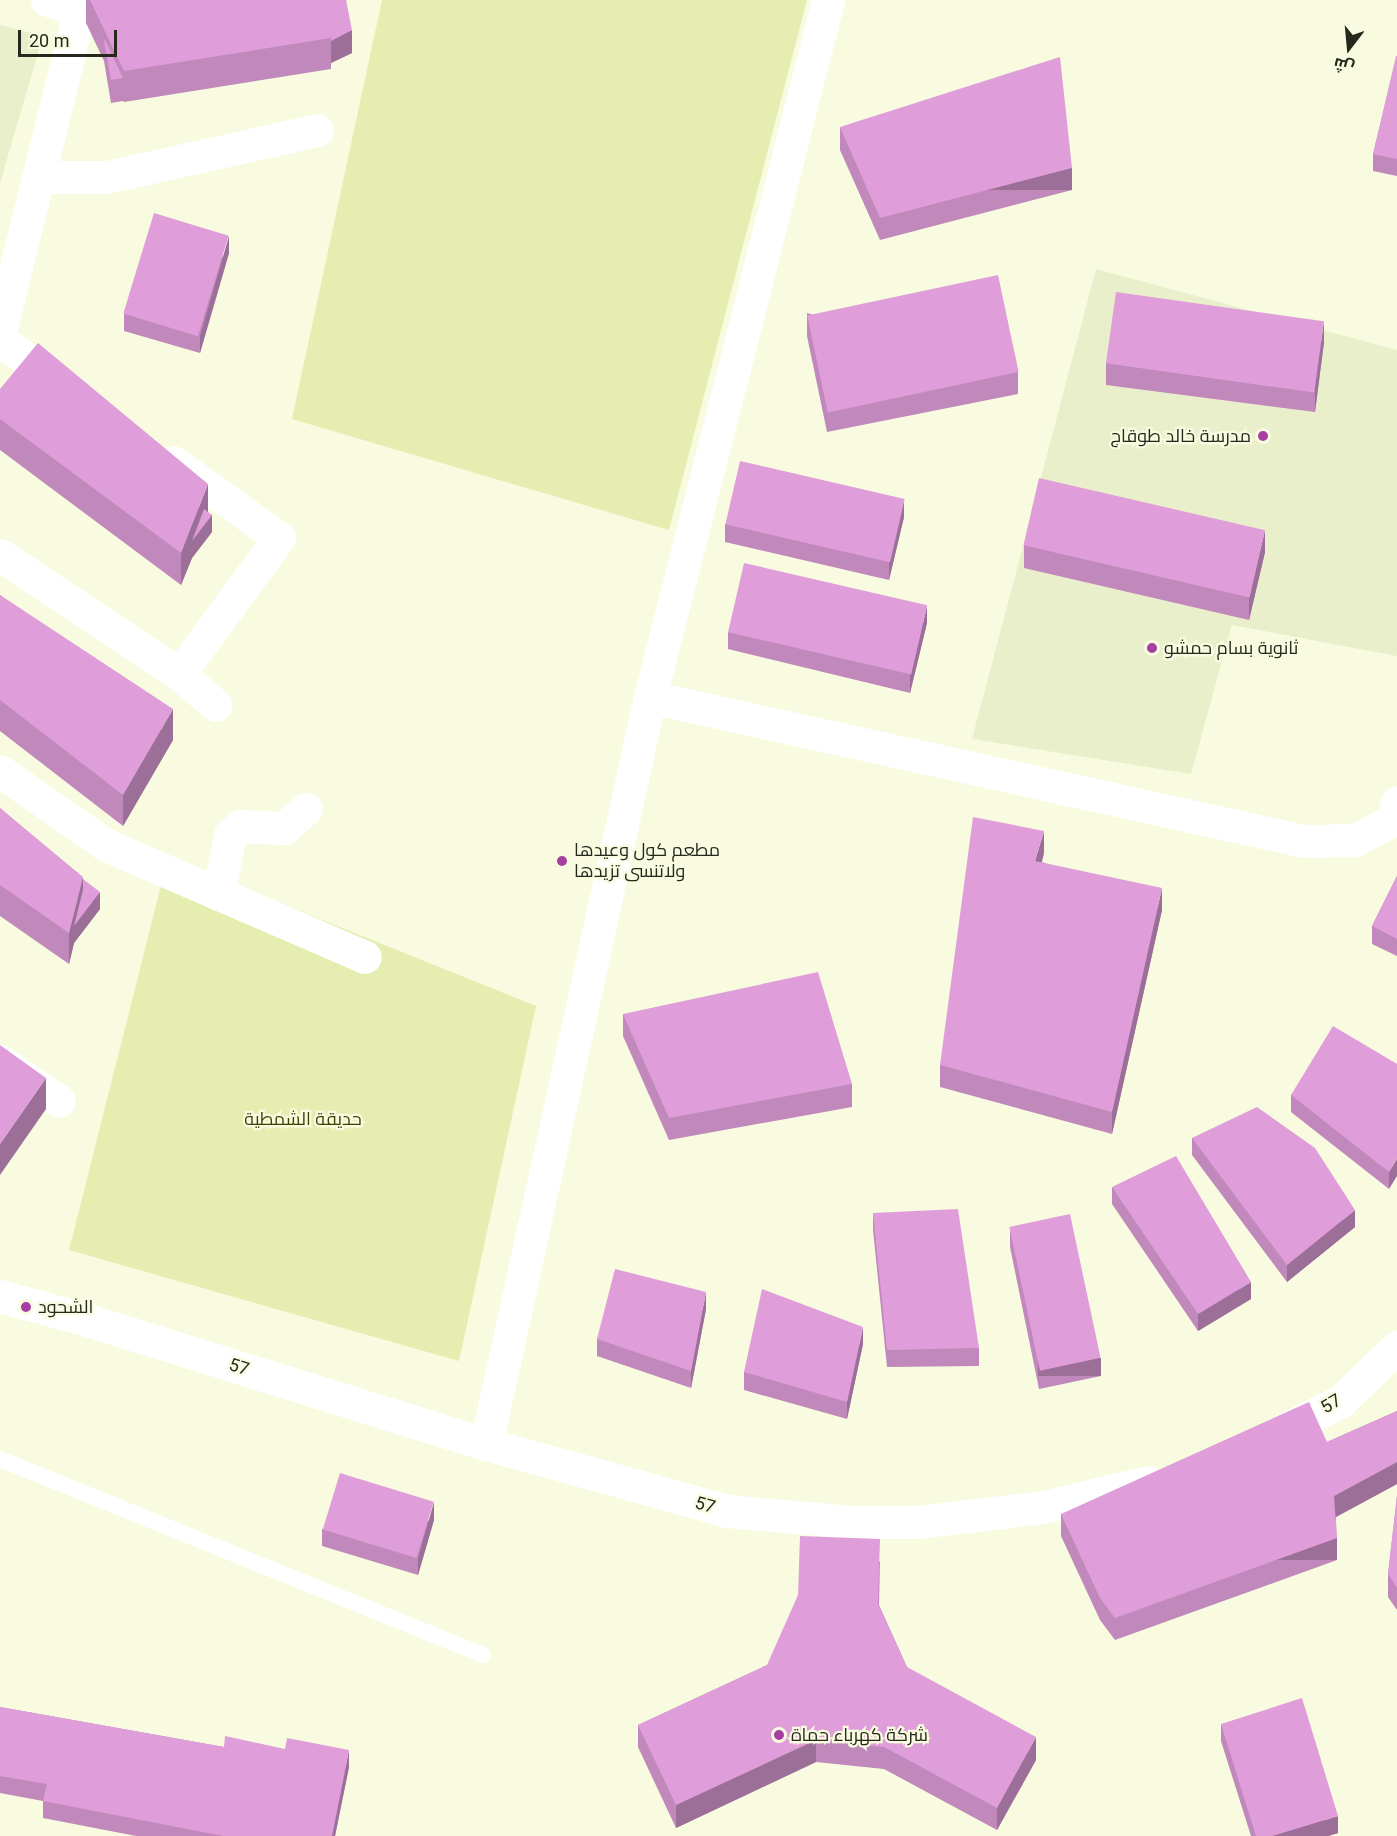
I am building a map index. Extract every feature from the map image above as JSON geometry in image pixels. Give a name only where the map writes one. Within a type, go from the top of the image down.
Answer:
[{"type":"street","points":[[0,332],[80,5],[47,0]]},
{"type":"street","points":[[486,1444],[650,697],[828,0]]},
{"type":"street","points":[[38,177],[107,177],[317,130]]},
{"type":"street","points":[[0,340],[87,401]]},
{"type":"street","points":[[144,442],[279,538],[179,674]]},
{"type":"street","points":[[0,555],[179,674],[216,705]]},
{"type":"street","points":[[650,697],[1304,841],[1355,840],[1396,814]]},
{"type":"street","points":[[0,771],[106,845],[364,957]]},
{"type":"street","points":[[218,894],[230,835],[240,826],[284,828],[306,809]]},
{"type":"street","points":[[0,1061],[59,1101]]},
{"type":"street","name":"57","points":[[0,1296],[99,1323],[486,1444],[727,1511],[853,1522],[917,1522],[1032,1509],[1176,1473]]},
{"type":"street","name":"57","points":[[1245,1447],[1341,1401],[1397,1347]]},
{"type":"lane","points":[[0,1459],[483,1655]]},
{"type":"shaded area","points":[[0,25],[43,36],[0,183]]},
{"type":"shaded area","points":[[1096,269],[1397,350],[1397,656],[1232,625],[1191,774],[972,739]]},
{"type":"green space","points":[[382,0],[807,0],[669,530],[292,419]]},
{"type":"green space","name":"حديقة الشمطية","points":[[168,858],[536,1006],[459,1361],[69,1250]]},
{"type":"building","points":[[90,0],[319,0],[331,38],[124,71]]},
{"type":"building","points":[[319,0],[346,0],[352,30],[331,41]]},
{"type":"building","points":[[105,40],[123,78],[111,80]]},
{"type":"building","points":[[1397,56],[1397,159],[1373,154]]},
{"type":"building","points":[[1060,57],[1072,168],[880,218],[840,127]]},
{"type":"building","points":[[154,213],[229,236],[198,336],[123,313]]},
{"type":"building","points":[[998,275],[1019,372],[828,412],[807,316]]},
{"type":"building","points":[[1116,292],[1324,321],[1314,393],[1106,363]]},
{"type":"building","points":[[38,343],[208,484],[181,553],[0,419],[0,389]]},
{"type":"building","points":[[740,461],[905,499],[890,562],[725,524]]},
{"type":"building","points":[[1039,478],[1265,530],[1250,597],[1023,545]]},
{"type":"building","points":[[204,509],[212,515],[192,541]]},
{"type":"building","points":[[744,563],[927,605],[911,674],[728,632]]},
{"type":"building","points":[[0,595],[173,709],[123,795],[0,700]]},
{"type":"building","points":[[0,808],[83,877],[69,933],[0,885]]},
{"type":"building","points":[[973,817],[1044,831],[1035,861],[1162,888],[1112,1112],[940,1065]]},
{"type":"building","points":[[1397,876],[1397,939],[1372,926]]},
{"type":"building","points":[[83,879],[100,892],[74,926],[83,890]]},
{"type":"building","points":[[818,972],[852,1084],[669,1118],[623,1014]]},
{"type":"building","points":[[1333,1026],[1397,1064],[1397,1159],[1389,1172],[1291,1095]]},
{"type":"building","points":[[0,1045],[46,1078],[0,1144]]},
{"type":"building","points":[[1257,1107],[1315,1148],[1355,1210],[1287,1265],[1192,1138]]},
{"type":"building","points":[[1176,1156],[1251,1282],[1198,1314],[1112,1187]]},
{"type":"building","points":[[958,1209],[979,1348],[887,1350],[873,1213]]},
{"type":"building","points":[[1070,1214],[1101,1358],[1040,1371],[1009,1227]]},
{"type":"building","points":[[615,1269],[706,1292],[691,1371],[597,1339]]},
{"type":"building","points":[[762,1289],[863,1327],[847,1402],[744,1372]]},
{"type":"building","points":[[1309,1402],[1327,1442],[1397,1411],[1397,1462],[1334,1496],[1337,1538],[1115,1618],[1100,1598],[1061,1514]]},
{"type":"building","points":[[340,1473],[434,1502],[416,1558],[323,1529]]},
{"type":"building","points":[[1397,1496],[1397,1588],[1388,1574]]},
{"type":"building","points":[[800,1536],[880,1539],[878,1604],[907,1667],[1036,1737],[997,1808],[884,1747],[816,1740],[676,1805],[638,1725],[767,1665],[798,1595]]},
{"type":"building","points":[[1302,1698],[1338,1816],[1272,1836],[1256,1836],[1221,1724]]},
{"type":"building","points":[[0,1707],[224,1747],[225,1736],[285,1749],[287,1738],[349,1750],[332,1836],[223,1836],[43,1801],[47,1784],[0,1776]]},
{"type":"place","name":"مدرسة خالد طوقاج","points":[[1263,436]]},
{"type":"place","name":"ثانوية بسام حمشو","points":[[1152,648]]},
{"type":"place","name":"مطعم كول وعيدها ولاتنسى تزيدها","points":[[562,861]]},
{"type":"place","name":"الشحود","points":[[26,1307]]},
{"type":"place","name":"شركة كهرباء حماة","points":[[779,1735]]}]
